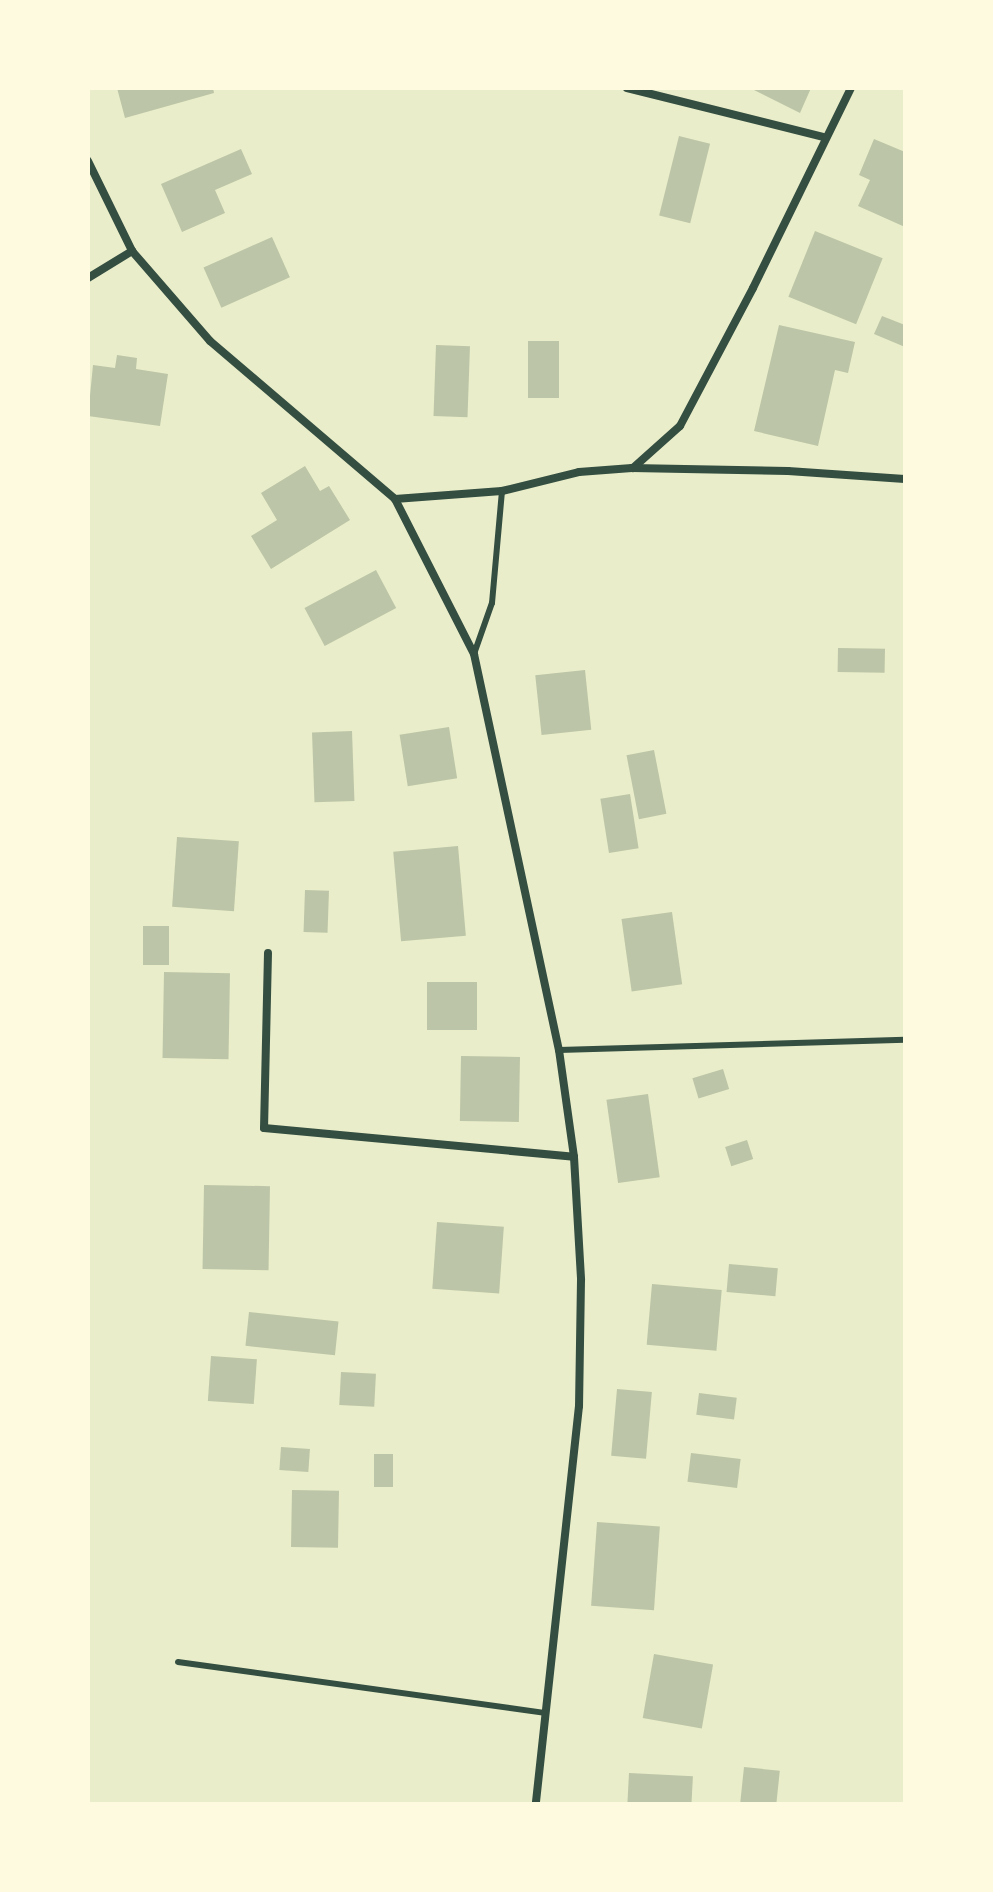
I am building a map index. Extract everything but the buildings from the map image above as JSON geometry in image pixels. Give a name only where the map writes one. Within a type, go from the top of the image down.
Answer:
[{"type":"street","points":[[627,88],[824,137]]},
{"type":"street","points":[[632,468],[680,426],[753,288],[824,137],[851,88]]},
{"type":"street","points":[[88,161],[132,251],[210,341],[395,499],[474,654],[559,1050],[574,1157],[581,1280],[579,1406],[536,1804]]},
{"type":"street","points":[[88,278],[132,251]]},
{"type":"street","points":[[395,499],[502,491],[579,472],[632,468],[788,471],[905,479]]},
{"type":"street","points":[[268,953],[264,1128],[574,1157]]},
{"type":"lane","points":[[474,654],[492,603],[502,491]]},
{"type":"lane","points":[[559,1050],[905,1040]]},
{"type":"lane","points":[[178,1662],[544,1713]]}]
